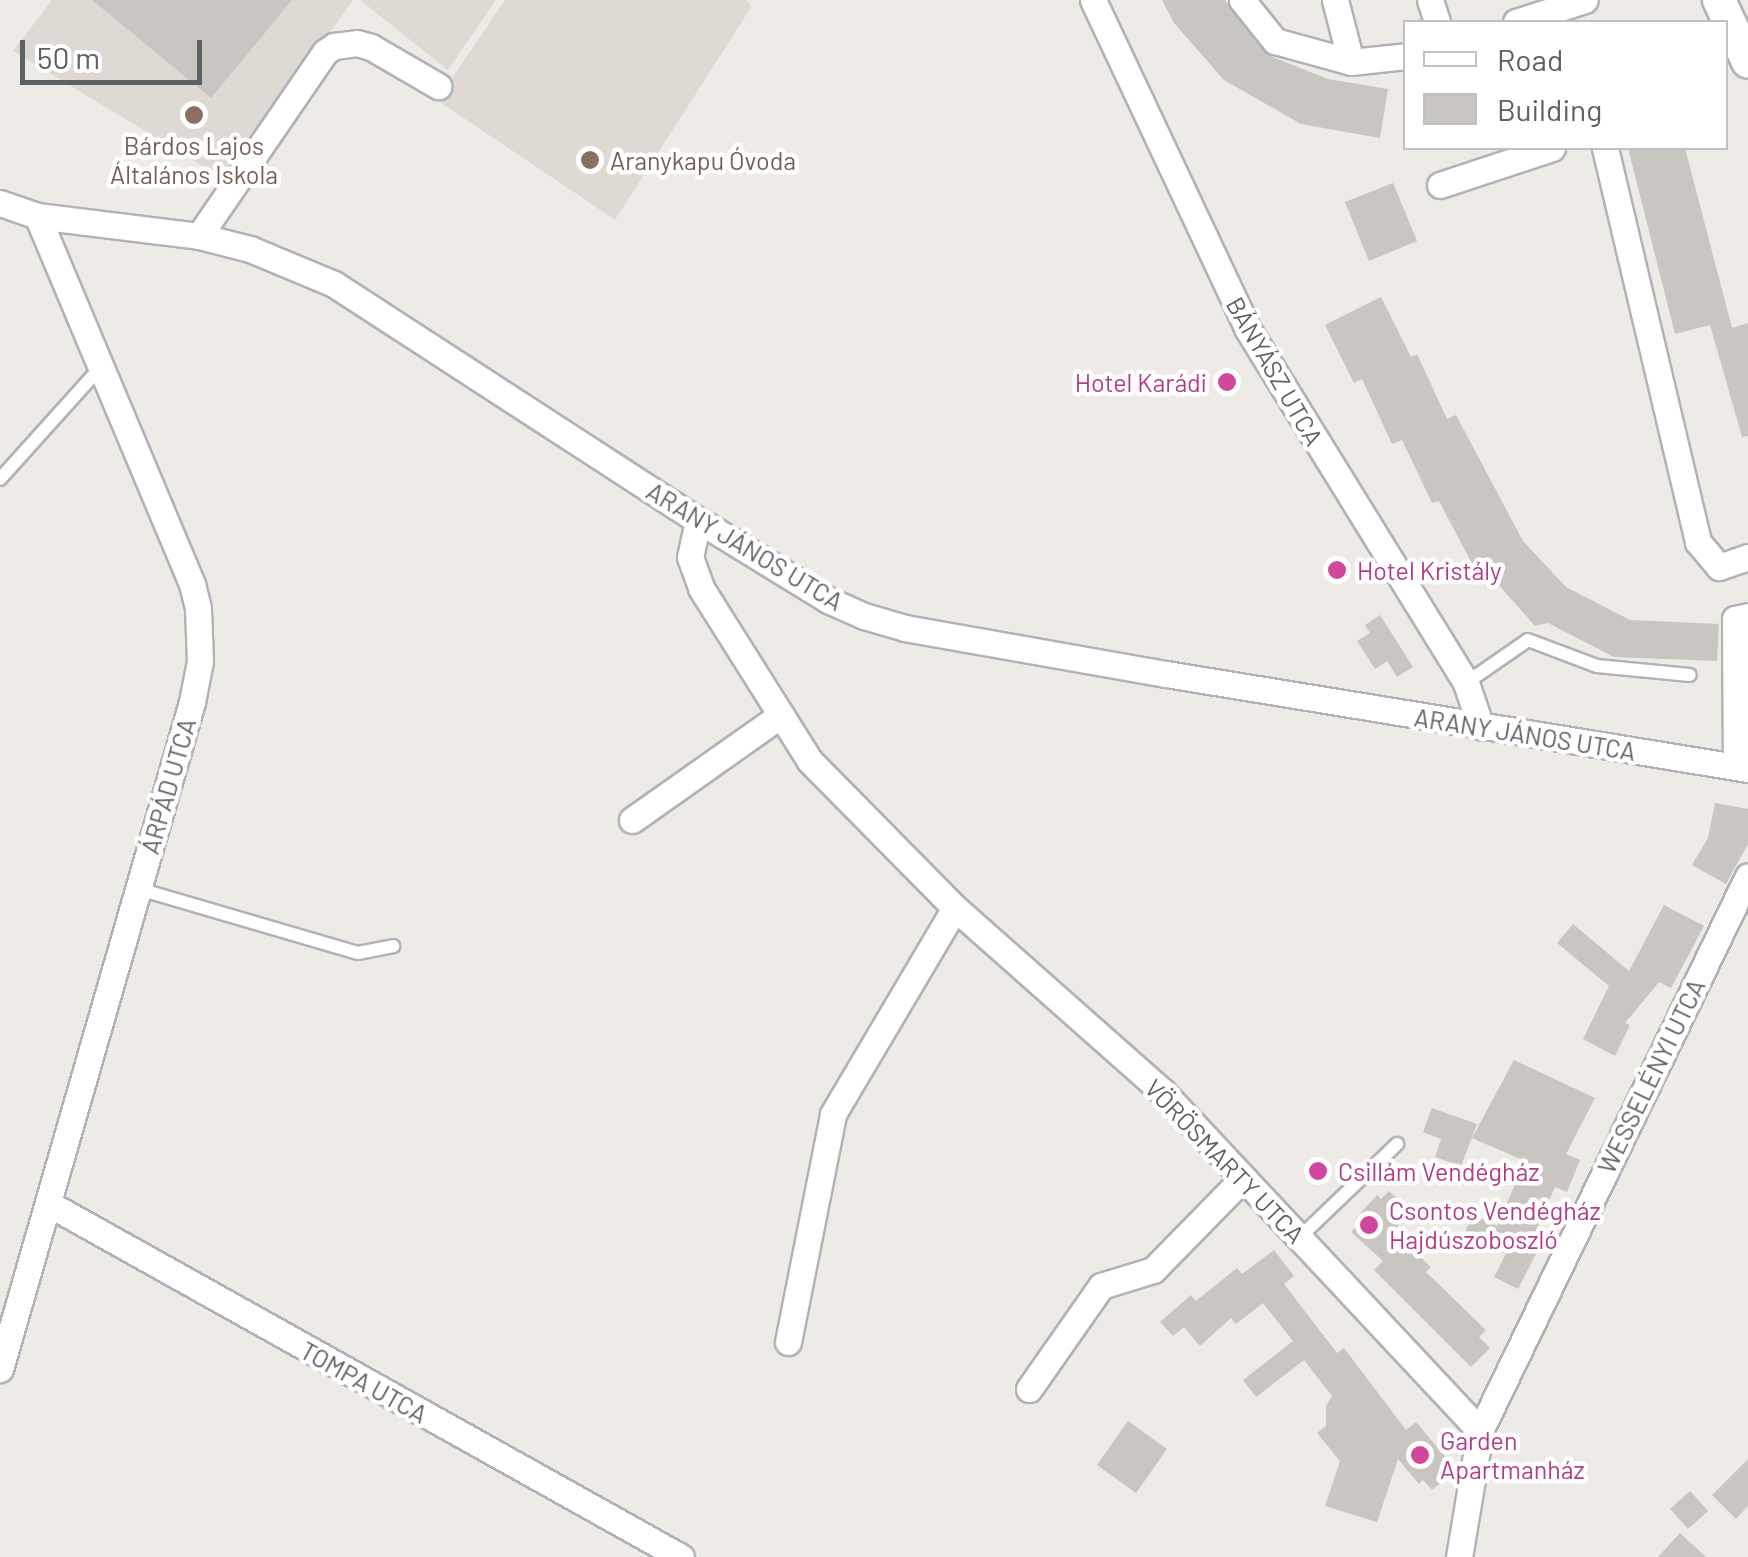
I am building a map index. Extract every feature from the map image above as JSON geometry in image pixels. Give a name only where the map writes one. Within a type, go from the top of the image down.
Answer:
[{"type":"street","name":"BÁNYÁSZ UTCA","points":[[1094,0],[1246,328],[1466,683],[1481,728]]},
{"type":"street","points":[[1242,0],[1274,41],[1351,62],[1403,56]]},
{"type":"street","points":[[1335,0],[1351,62]]},
{"type":"street","points":[[1522,20],[1585,0]]},
{"type":"street","points":[[1728,21],[1748,62]]},
{"type":"street","points":[[199,236],[325,52],[334,46],[357,43],[371,47],[438,86]]},
{"type":"street","points":[[1440,185],[1546,150]]},
{"type":"street","points":[[1605,150],[1698,542],[1719,566],[1748,557]]},
{"type":"street","name":"ARANY JÁNOS UTCA","points":[[0,203],[36,216],[199,236],[250,249],[334,284],[828,600],[904,628],[1481,728],[1742,768]]},
{"type":"street","name":"ÁRPÁD UTCA","points":[[0,1369],[192,702],[201,634],[192,584],[36,216]]},
{"type":"street","name":"VÖRÖSMARTY UTCA","points":[[698,520],[690,557],[701,588],[810,761],[954,908],[1162,1091],[1480,1431]]},
{"type":"street","points":[[1742,768],[1735,619],[1748,616]]},
{"type":"street","points":[[632,820],[782,716]]},
{"type":"street","name":"WESSELÉNYI UTCA","points":[[1459,1557],[1480,1431],[1748,876]]},
{"type":"street","points":[[788,1342],[834,1114],[954,908]]},
{"type":"street","points":[[1029,1389],[1100,1286],[1153,1270],[1243,1178]]},
{"type":"street","name":"TOMPA UTCA","points":[[49,1204],[680,1557]]},
{"type":"lane","points":[[0,479],[99,369]]},
{"type":"lane","points":[[1466,683],[1528,640],[1597,666],[1690,675]]},
{"type":"lane","points":[[139,890],[358,953],[393,946]]},
{"type":"lane","points":[[1299,1238],[1397,1144]]},
{"type":"shaded area","name":"Bárdos Lajos Általános Iskola","points":[[52,0],[353,0],[224,179],[13,51]]},
{"type":"shaded area","points":[[360,0],[496,0],[448,70]]},
{"type":"shaded area","name":"Aranykapu Óvoda","points":[[505,0],[746,0],[752,6],[615,220],[437,100]]},
{"type":"building","points":[[92,0],[292,0],[211,98]]},
{"type":"building","points":[[1162,0],[1225,0],[1270,56],[1328,79],[1388,89],[1380,138],[1301,124],[1224,80],[1174,23]]},
{"type":"building","points":[[1629,150],[1686,150],[1732,328],[1748,323],[1748,436],[1742,437],[1710,325],[1675,334]]},
{"type":"building","points":[[1393,183],[1417,241],[1369,261],[1345,202]]},
{"type":"building","points":[[1381,297],[1411,357],[1417,354],[1447,419],[1456,415],[1523,541],[1566,587],[1630,620],[1719,624],[1717,661],[1614,657],[1548,623],[1535,626],[1488,573],[1477,573],[1439,501],[1432,503],[1402,440],[1392,444],[1362,379],[1354,383],[1325,325]]},
{"type":"building","points":[[1380,615],[1413,667],[1397,677],[1387,661],[1375,669],[1357,641],[1370,633],[1365,625]]},
{"type":"building","points":[[1715,803],[1748,809],[1748,844],[1726,884],[1692,865],[1708,838]]},
{"type":"building","points":[[1664,905],[1704,926],[1671,988],[1659,982],[1625,1023],[1630,1025],[1615,1056],[1583,1039],[1609,986],[1557,943],[1573,924],[1629,971]]},
{"type":"building","points":[[1514,1060],[1595,1098],[1566,1154],[1580,1160],[1567,1192],[1555,1187],[1530,1244],[1539,1248],[1518,1289],[1494,1277],[1506,1254],[1464,1233],[1474,1215],[1497,1226],[1525,1161],[1472,1138]]},
{"type":"building","points":[[1432,1108],[1477,1124],[1461,1166],[1435,1157],[1441,1139],[1423,1132]]},
{"type":"building","points":[[1389,1191],[1406,1206],[1400,1213],[1405,1218],[1393,1231],[1431,1267],[1426,1272],[1486,1330],[1479,1337],[1490,1348],[1471,1367],[1374,1270],[1383,1261],[1351,1232],[1359,1223],[1355,1219],[1377,1195],[1381,1199]]},
{"type":"building","points":[[1274,1250],[1294,1276],[1284,1284],[1337,1353],[1344,1348],[1406,1430],[1416,1422],[1447,1459],[1445,1479],[1432,1490],[1423,1480],[1419,1484],[1398,1459],[1377,1522],[1325,1506],[1340,1461],[1317,1433],[1326,1426],[1326,1406],[1332,1396],[1304,1360],[1256,1397],[1243,1380],[1293,1341],[1263,1303],[1236,1324],[1231,1318],[1200,1346],[1184,1327],[1173,1336],[1160,1322],[1191,1295],[1196,1301],[1237,1268],[1242,1274]]},
{"type":"building","points":[[1128,1421],[1167,1449],[1136,1493],[1097,1465]]},
{"type":"building","points":[[1748,1459],[1748,1506],[1736,1519],[1712,1495]]},
{"type":"building","points":[[1690,1491],[1708,1511],[1688,1529],[1670,1509]]},
{"type":"building","points":[[1680,1533],[1706,1557],[1658,1557]]},
{"type":"place","name":"Bárdos Lajos Általános Iskola","points":[[194,115]]},
{"type":"place","name":"Aranykapu Óvoda","points":[[590,160]]},
{"type":"place","name":"Hotel Karádi","points":[[1227,382]]},
{"type":"place","name":"Hotel Kristály","points":[[1337,570]]},
{"type":"place","name":"Csillám Vendégház","points":[[1318,1171]]},
{"type":"place","name":"Csontos Vendégház Hajdúszoboszló","points":[[1369,1225]]},
{"type":"place","name":"Garden Apartmanház","points":[[1420,1455]]}]
